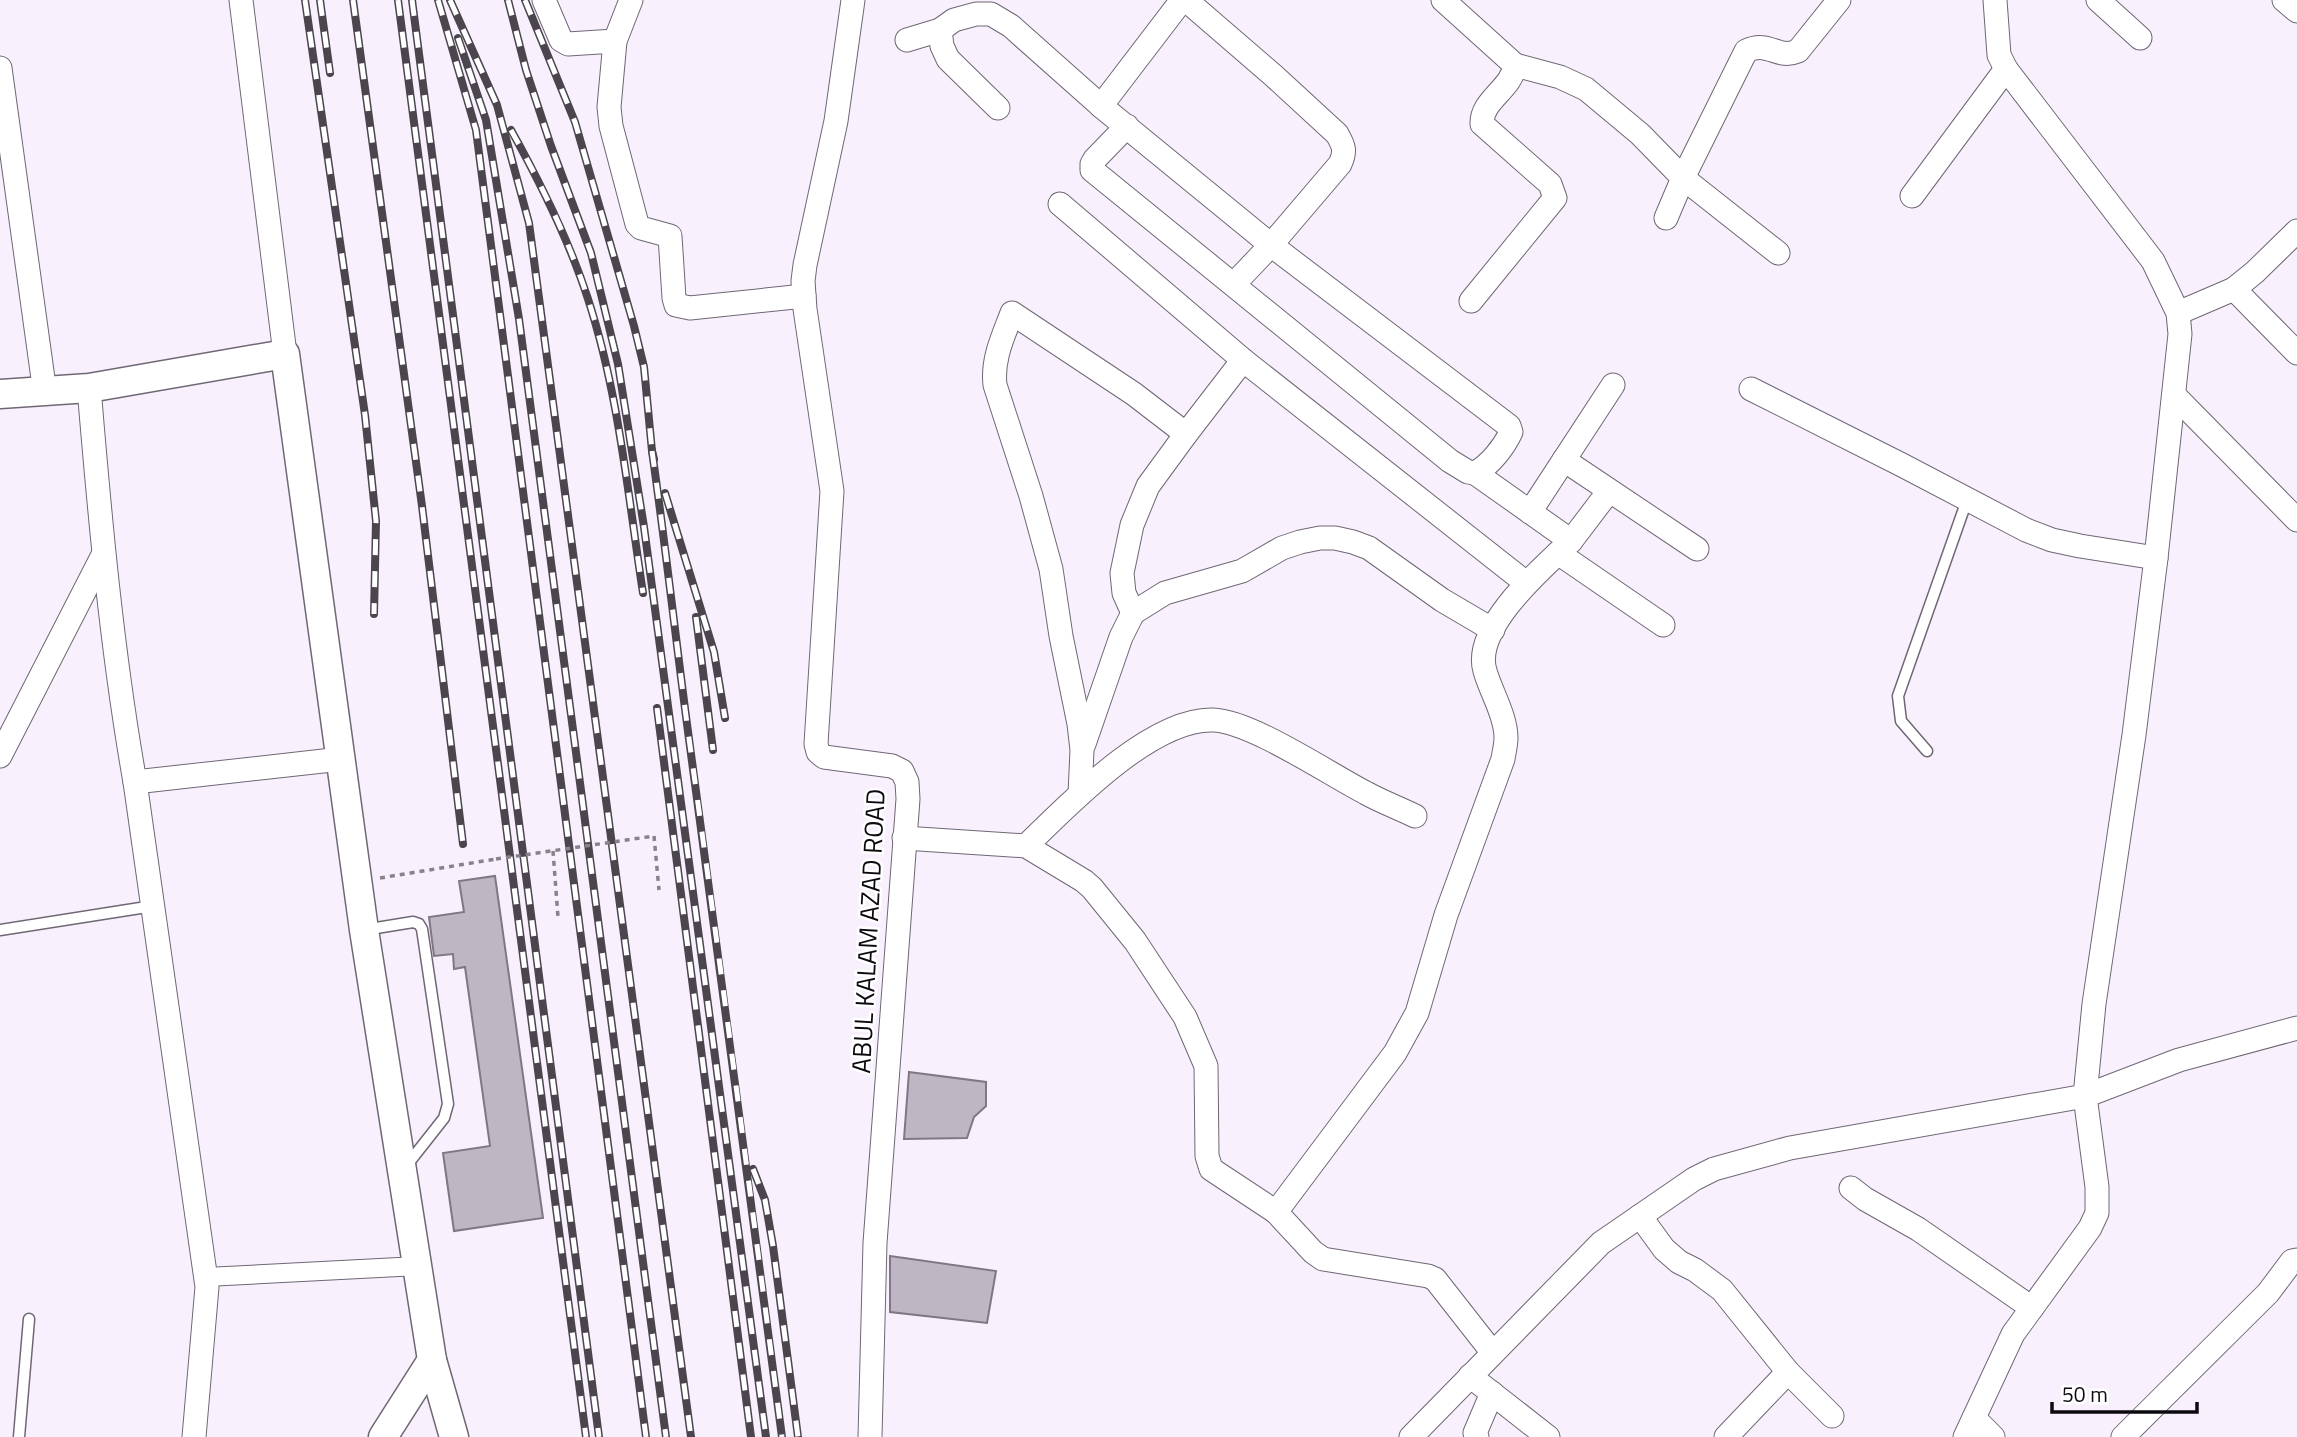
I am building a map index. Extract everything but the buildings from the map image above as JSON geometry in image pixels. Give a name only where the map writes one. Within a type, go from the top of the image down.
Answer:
[{"type":"street","points":[[241,0],[285,354],[364,930],[432,1360],[454,1437]]},
{"type":"street","points":[[544,0],[561,40],[568,44],[614,41]]},
{"type":"street","points":[[631,0],[614,41],[609,87],[611,126],[637,223],[641,228],[670,236],[676,305],[690,308],[804,296]]},
{"type":"street","name":"ABUL KALAM AZAD ROAD","points":[[853,0],[836,121],[805,265],[804,296],[832,491],[816,744],[818,752],[824,757],[892,766],[902,771],[908,790],[875,1243],[870,1437]]},
{"type":"street","points":[[1101,106],[1184,0],[1274,76],[1337,134],[1344,145],[1345,154],[1340,164],[1234,284]]},
{"type":"street","points":[[1443,0],[1515,65],[1560,77],[1586,89],[1640,134],[1683,178],[1778,253]]},
{"type":"street","points":[[1666,218],[1746,51],[1766,46],[1782,54],[1798,51],[1839,0]]},
{"type":"street","points":[[1993,1437],[1969,1427],[2013,1334],[2090,1228],[2097,1213],[2097,1187],[2085,1096],[2094,1004],[2134,735],[2180,334],[2178,313],[2153,261],[2006,69],[1999,55],[1995,0]]},
{"type":"street","points":[[2098,0],[2140,38]]},
{"type":"street","points":[[2284,0],[2297,11]]},
{"type":"street","points":[[907,40],[952,17],[991,14],[1011,26],[1101,106],[1271,245],[1510,426],[1509,437],[1490,461],[1475,472]]},
{"type":"street","points":[[952,17],[942,46],[948,59],[998,108]]},
{"type":"street","points":[[1471,301],[1555,198],[1550,184],[1482,124],[1485,109],[1510,82],[1515,65]]},
{"type":"street","points":[[0,68],[6,156],[45,393]]},
{"type":"street","points":[[1912,195],[2006,69]]},
{"type":"street","points":[[1127,127],[1095,159],[1091,164],[1092,170],[1409,430],[1460,468],[1475,472],[1530,512],[1564,547],[1663,625]]},
{"type":"street","points":[[1060,204],[1243,360],[1526,583]]},
{"type":"street","points":[[2178,313],[2234,289],[2297,231]]},
{"type":"street","points":[[2234,289],[2297,353]]},
{"type":"street","points":[[1080,794],[1082,750],[1076,702],[1061,636],[1051,569],[993,371],[1012,313],[1134,394],[1186,434]]},
{"type":"street","points":[[0,394],[89,388],[285,354]]},
{"type":"street","points":[[1133,613],[1124,593],[1122,573],[1132,525],[1148,486],[1243,360]]},
{"type":"street","points":[[1530,512],[1613,385]]},
{"type":"street","points":[[89,388],[103,555],[121,703],[135,782],[206,1277],[207,1306],[194,1437]]},
{"type":"street","points":[[1751,389],[1889,458],[2013,525],[2052,540],[2156,558]]},
{"type":"street","points":[[2174,395],[2297,520]]},
{"type":"street","points":[[1564,460],[1697,549]]},
{"type":"street","points":[[1276,1212],[1395,1053],[1417,1013],[1446,915],[1503,759],[1506,738],[1504,724],[1483,662],[1484,649],[1493,630],[1526,583],[1564,547],[1609,491]]},
{"type":"street","points":[[1082,750],[1121,637],[1133,613],[1165,593],[1242,570],[1282,548],[1320,538],[1335,538],[1369,548],[1442,600],[1493,630]]},
{"type":"street","points":[[0,756],[103,555]]},
{"type":"street","points":[[1026,846],[1094,780],[1168,729],[1211,720],[1227,722],[1265,737],[1368,794],[1415,816]]},
{"type":"street","points":[[135,782],[341,759]]},
{"type":"street","points":[[904,838],[1026,846],[1084,881],[1135,941],[1185,1017],[1206,1066],[1207,1156],[1211,1169],[1276,1212],[1313,1252],[1323,1259],[1435,1279],[1493,1353]]},
{"type":"street","points":[[1411,1437],[1601,1244],[1694,1179],[1714,1169],[1790,1148],[2085,1096],[2179,1060],[2297,1028]]},
{"type":"street","points":[[1851,1188],[1918,1229],[2032,1308]]},
{"type":"street","points":[[1640,1216],[1671,1255],[1722,1290],[1788,1372],[1832,1416]]},
{"type":"street","points":[[2123,1437],[2268,1293],[2292,1261],[2297,1260]]},
{"type":"street","points":[[206,1277],[418,1266]]},
{"type":"street","points":[[383,1437],[432,1360]]},
{"type":"street","points":[[402,1437],[432,1360]]},
{"type":"street","points":[[1726,1437],[1788,1372]]},
{"type":"street","points":[[1471,1376],[1548,1437]]},
{"type":"street","points":[[1475,1436],[1492,1393]]},
{"type":"lane","points":[[1927,751],[1901,721],[1898,696],[1967,500]]},
{"type":"lane","points":[[0,930],[153,906]]},
{"type":"lane","points":[[364,930],[414,922],[422,929],[448,1104],[444,1118],[403,1170]]},
{"type":"lane","points":[[19,1437],[29,1319]]},
{"type":"path","points":[[358,882],[654,836],[659,890]]},
{"type":"path","points":[[553,851],[558,917]]},
{"type":"railway","points":[[305,0],[365,415],[376,521],[374,614]]},
{"type":"railway","points":[[320,0],[330,73]]},
{"type":"railway","points":[[353,0],[422,506],[463,844]]},
{"type":"railway","points":[[398,0],[586,1437]]},
{"type":"railway","points":[[412,0],[599,1437]]},
{"type":"railway","points":[[438,0],[476,130],[646,1437]]},
{"type":"railway","points":[[450,0],[497,105],[529,223],[691,1437]]},
{"type":"railway","points":[[508,0],[526,70],[591,253],[618,364],[644,527],[766,1437]]},
{"type":"railway","points":[[525,0],[575,122],[634,326],[644,367],[654,459]]},
{"type":"railway","points":[[458,38],[486,120],[519,319],[666,1437]]},
{"type":"railway","points":[[511,130],[563,234],[599,335],[622,445],[643,593]]},
{"type":"railway","points":[[652,451],[782,1437]]},
{"type":"railway","points":[[665,493],[714,652],[725,718]]},
{"type":"railway","points":[[696,617],[713,750]]},
{"type":"railway","points":[[657,708],[751,1437]]},
{"type":"railway","points":[[753,1169],[765,1200],[773,1246],[798,1437]]}]
